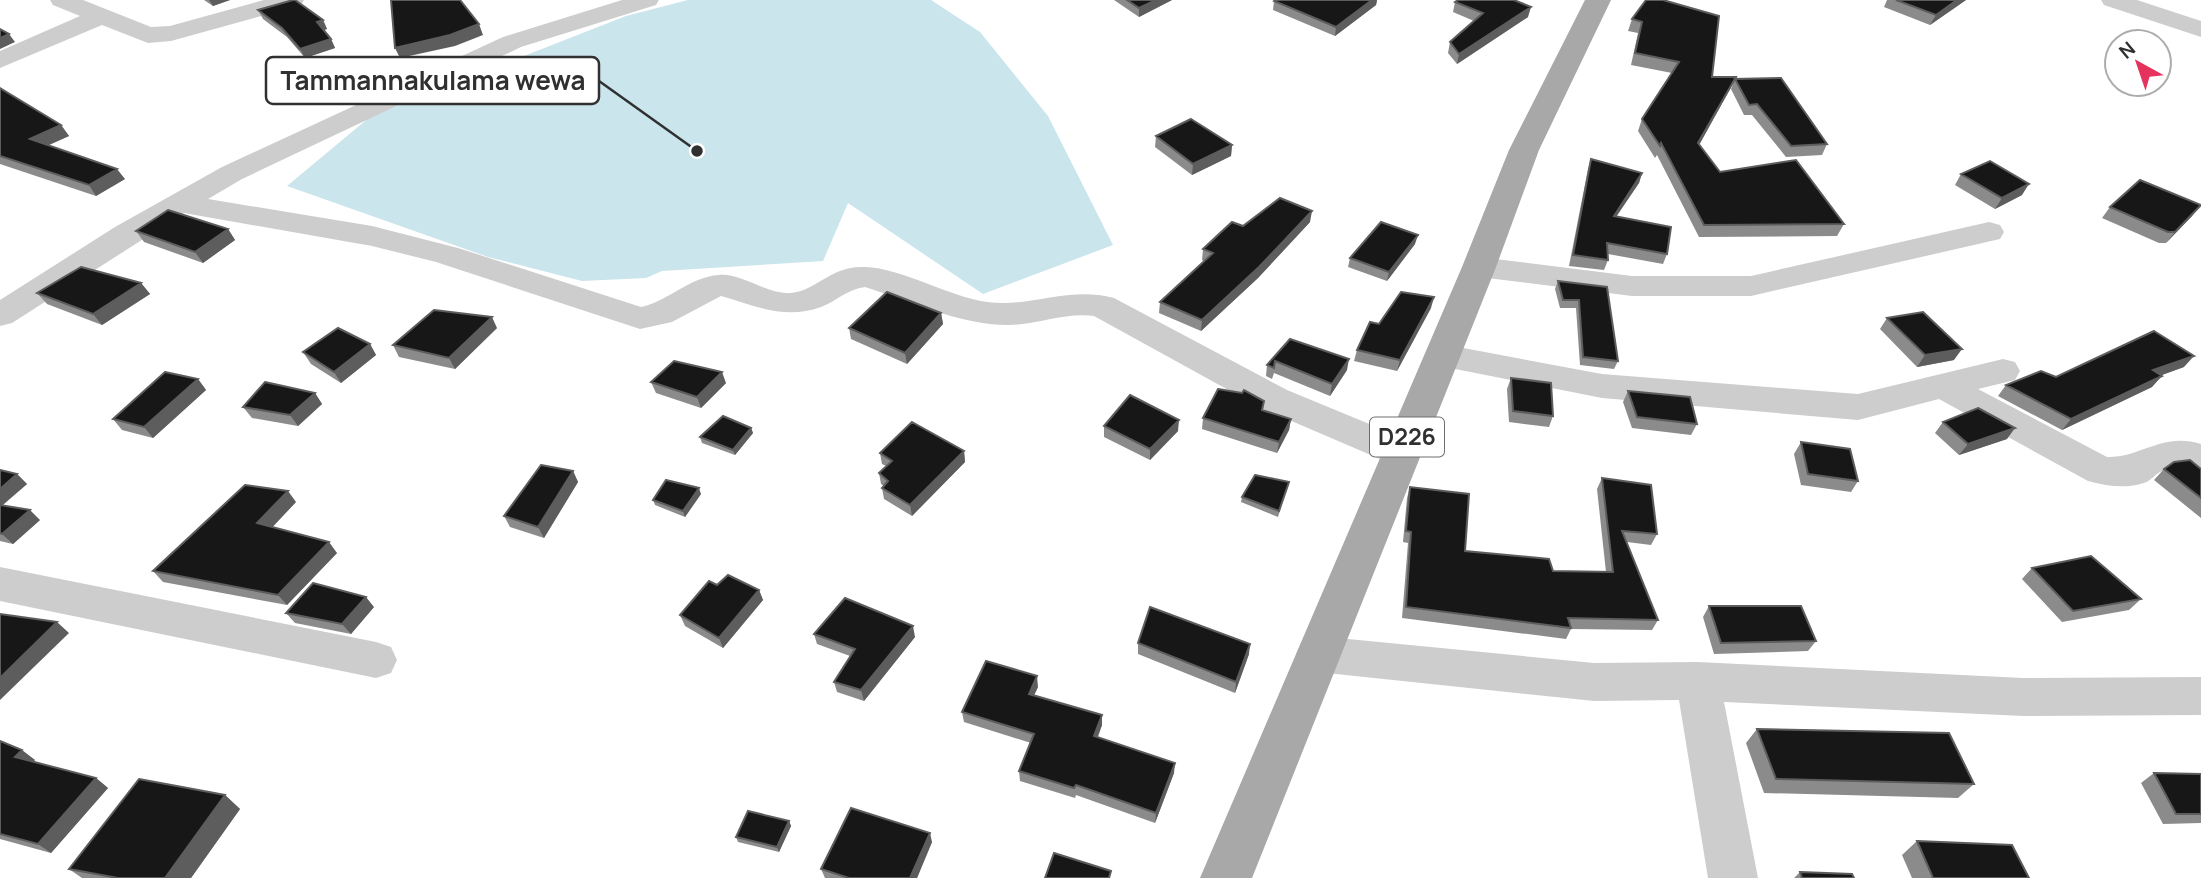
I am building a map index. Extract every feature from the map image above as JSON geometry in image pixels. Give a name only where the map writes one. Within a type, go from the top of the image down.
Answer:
[{"type":"main road","name":"D226","points":[[1226,878],[1400,452],[1479,267],[1524,150],[1598,0]]},
{"type":"street","points":[[62,0],[148,35],[183,30],[292,0]]},
{"type":"street","points":[[0,315],[178,203],[232,173],[477,57],[576,20],[647,0]]},
{"type":"street","points":[[2113,0],[2201,29]]},
{"type":"street","points":[[0,60],[99,17]]},
{"type":"street","points":[[178,203],[372,236],[447,256],[640,318],[660,314],[702,289],[721,285],[788,304],[812,299],[844,279],[866,277],[985,313],[1011,314],[1077,303],[1102,306],[1273,399],[1400,452]]},
{"type":"street","points":[[1479,267],[1632,286],[1751,286],[1989,232]]},
{"type":"street","points":[[1442,356],[1602,386],[1858,407],[2003,371]]},
{"type":"street","points":[[1943,386],[2101,471],[2135,472],[2153,458],[2188,454],[2201,459]]},
{"type":"street","points":[[0,584],[376,660]]},
{"type":"street","points":[[1317,654],[1594,682],[1698,681],[1856,691],[2023,697],[2201,696]]},
{"type":"street","points":[[1698,681],[1733,878]]},
{"type":"water","points":[[688,0],[931,0],[980,32],[1048,116],[1113,245],[983,294],[848,203],[823,261],[662,271],[646,278],[582,281],[488,257],[287,186],[371,116],[626,16]]},
{"type":"building","points":[[295,0],[323,20],[317,22],[331,39],[300,49],[282,28],[258,10]]},
{"type":"building","points":[[391,0],[460,0],[479,24],[450,35],[395,48]]},
{"type":"building","points":[[1127,0],[1156,0],[1139,8]]},
{"type":"building","points":[[1275,0],[1372,0],[1336,27]]},
{"type":"building","points":[[1514,0],[1531,7],[1459,54],[1450,42],[1483,13],[1455,2]]},
{"type":"building","points":[[1646,0],[1663,0],[1719,16],[1712,77],[1736,77],[1698,143],[1720,172],[1796,160],[1844,224],[1704,225],[1661,143],[1660,146],[1642,119],[1679,62],[1635,53],[1642,22],[1632,19]]},
{"type":"building","points":[[1896,0],[1957,0],[1936,15]]},
{"type":"building","points":[[0,29],[9,34],[0,38]]},
{"type":"building","points":[[1781,78],[1827,144],[1791,146],[1757,104],[1749,105],[1735,79]]},
{"type":"building","points":[[0,88],[61,125],[30,139],[117,169],[89,185],[0,156]]},
{"type":"building","points":[[1191,119],[1232,145],[1193,164],[1156,136]]},
{"type":"building","points":[[1591,159],[1642,173],[1614,216],[1671,227],[1667,254],[1607,243],[1608,260],[1573,255]]},
{"type":"building","points":[[1990,161],[2029,184],[2002,198],[1961,174]]},
{"type":"building","points":[[2140,180],[2201,205],[2175,232],[2168,232],[2110,207]]},
{"type":"building","points":[[1280,198],[1312,211],[1259,267],[1202,320],[1160,302],[1213,253],[1203,249],[1232,222],[1243,226]]},
{"type":"building","points":[[168,210],[228,229],[195,252],[136,231]]},
{"type":"building","points":[[1381,222],[1418,235],[1389,272],[1350,258]]},
{"type":"building","points":[[81,267],[141,283],[93,314],[37,293]]},
{"type":"building","points":[[1558,281],[1607,287],[1618,361],[1583,357],[1579,300],[1563,300]]},
{"type":"building","points":[[887,292],[941,313],[905,353],[849,328]]},
{"type":"building","points":[[1401,292],[1434,297],[1400,360],[1357,350],[1370,322],[1379,324]]},
{"type":"building","points":[[434,310],[492,317],[449,358],[393,345]]},
{"type":"building","points":[[1923,312],[1962,349],[1925,355],[1887,318]]},
{"type":"building","points":[[338,328],[370,344],[334,372],[303,352]]},
{"type":"building","points":[[2154,331],[2194,356],[2153,370],[2162,376],[2071,419],[2006,385],[2041,371],[2056,377]]},
{"type":"building","points":[[1290,339],[1349,359],[1332,384],[1275,361],[1274,368],[1267,365]]},
{"type":"building","points":[[674,361],[722,372],[697,397],[651,382]]},
{"type":"building","points":[[165,372],[198,379],[144,427],[113,419]]},
{"type":"building","points":[[1511,378],[1551,383],[1553,416],[1513,411]]},
{"type":"building","points":[[265,382],[315,393],[290,415],[243,407]]},
{"type":"building","points":[[1218,389],[1242,393],[1244,390],[1264,401],[1262,410],[1291,419],[1279,442],[1203,418]]},
{"type":"building","points":[[1628,391],[1690,397],[1697,424],[1637,417]]},
{"type":"building","points":[[1130,395],[1179,420],[1150,449],[1104,426]]},
{"type":"building","points":[[1978,408],[2015,428],[1968,444],[1943,422]]},
{"type":"building","points":[[723,416],[751,428],[733,450],[700,437]]},
{"type":"building","points":[[912,422],[964,451],[910,505],[882,488],[888,481],[879,473],[892,461],[880,453]]},
{"type":"building","points":[[1801,442],[1850,449],[1858,481],[1808,474]]},
{"type":"building","points":[[2190,460],[2201,469],[2201,498],[2164,469],[2174,462]]},
{"type":"building","points":[[541,465],[573,471],[538,527],[504,516]]},
{"type":"building","points":[[0,470],[17,474],[0,489]]},
{"type":"building","points":[[1255,475],[1289,482],[1279,511],[1242,497]]},
{"type":"building","points":[[1602,478],[1651,485],[1657,534],[1622,531],[1658,620],[1568,618],[1571,628],[1406,607],[1411,532],[1406,531],[1410,487],[1469,494],[1465,551],[1549,559],[1553,571],[1613,572]]},
{"type":"building","points":[[666,480],[699,488],[683,511],[653,500]]},
{"type":"building","points":[[245,485],[288,491],[257,523],[329,542],[278,595],[153,571]]},
{"type":"building","points":[[0,505],[30,510],[2,534]]},
{"type":"building","points":[[2091,556],[2141,599],[2073,611],[2032,568]]},
{"type":"building","points":[[728,575],[759,590],[719,638],[680,615],[709,581],[717,585]]},
{"type":"building","points":[[313,583],[366,597],[342,624],[286,613]]},
{"type":"building","points":[[845,598],[913,626],[861,690],[834,682],[855,649],[814,634]]},
{"type":"building","points":[[1709,606],[1801,606],[1816,641],[1721,643]]},
{"type":"building","points":[[1150,607],[1250,644],[1236,682],[1138,643]]},
{"type":"building","points":[[0,614],[57,622],[0,678]]},
{"type":"building","points":[[986,661],[1037,676],[1029,694],[1102,715],[1094,736],[1175,763],[1156,813],[1076,785],[1074,788],[1019,771],[1034,734],[962,712]]},
{"type":"building","points":[[1757,729],[1949,733],[1974,784],[1776,779]]},
{"type":"building","points":[[0,741],[22,750],[15,757],[96,778],[38,844],[0,834]]},
{"type":"building","points":[[2154,773],[2201,774],[2201,814],[2176,814]]},
{"type":"building","points":[[139,779],[225,795],[165,878],[118,878],[69,869]]},
{"type":"building","points":[[851,808],[930,833],[910,878],[849,878],[821,869]]},
{"type":"building","points":[[748,811],[789,821],[777,847],[736,837]]},
{"type":"building","points":[[1917,841],[2012,845],[2029,878],[1933,878]]},
{"type":"building","points":[[1054,853],[1111,871],[1109,878],[1045,878]]},
{"type":"building","points":[[1800,872],[1852,874],[1854,878],[1802,878]]},
{"type":"place","name":"Tammannakulama wewa","points":[[697,151]]}]
